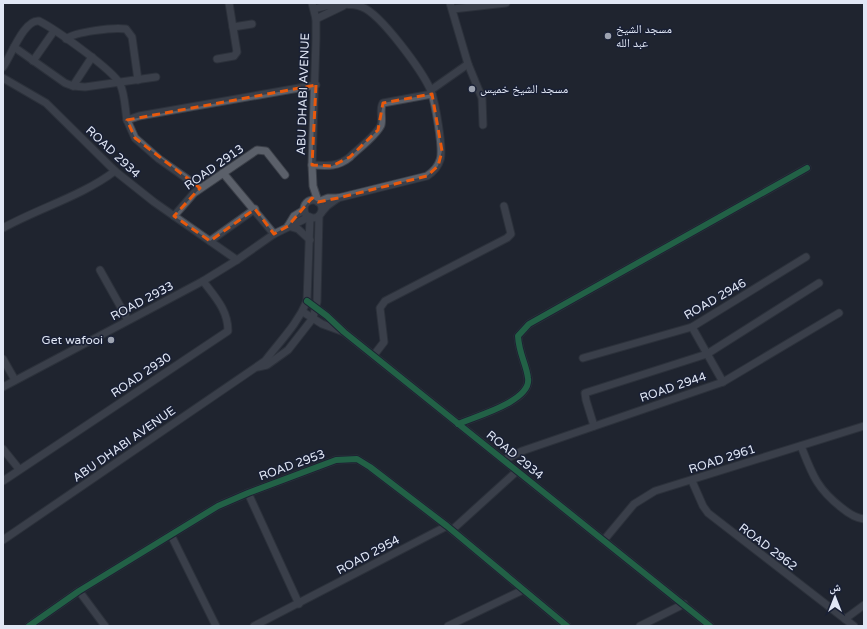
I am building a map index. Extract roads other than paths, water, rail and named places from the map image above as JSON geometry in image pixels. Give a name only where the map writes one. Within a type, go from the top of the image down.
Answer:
[{"type":"street","points":[[217,59],[234,56],[236,54],[229,3]]},
{"type":"street","points":[[483,125],[482,98],[468,64],[452,6],[506,3]]},
{"type":"street","points":[[313,6],[357,5],[363,7],[374,15],[406,52],[431,92],[442,151],[441,159],[433,172],[420,178],[338,198],[308,201],[304,210],[309,217],[320,214],[327,206],[338,198]]},
{"type":"street","name":"ABU DHABI AVENUE","points":[[313,6],[316,19],[316,86],[312,165],[313,186],[318,201]]},
{"type":"street","points":[[316,19],[343,6]]},
{"type":"street","points":[[3,67],[14,47],[34,21],[40,21],[92,57],[112,73],[119,83],[127,120],[135,138],[159,159],[200,188]]},
{"type":"street","points":[[233,27],[252,24]]},
{"type":"street","points":[[66,40],[79,34],[126,29],[132,37],[138,80]]},
{"type":"street","points":[[33,61],[54,31]]},
{"type":"street","points":[[14,47],[33,61],[73,86],[85,87],[156,77]]},
{"type":"street","points":[[73,86],[92,57]]},
{"type":"street","points":[[312,165],[332,166],[345,162],[380,127],[382,119],[381,108],[383,103],[431,92],[468,64]]},
{"type":"street","name":"ROAD 2934","points":[[3,78],[46,103],[115,171],[174,216],[237,260]]},
{"type":"street","points":[[127,120],[138,116],[316,86]]},
{"type":"street","name":"ROAD 2913","points":[[174,216],[188,198],[200,188],[260,149],[269,153],[285,175]]},
{"type":"street","points":[[458,424],[514,400],[526,391],[529,379],[519,350],[518,336],[529,324],[806,168]]},
{"type":"street","points":[[3,228],[26,215],[100,182],[115,171]]},
{"type":"street","points":[[223,173],[255,209],[274,234]]},
{"type":"street","name":"ABU DHABI AVENUE","points":[[308,201],[313,186]]},
{"type":"street","points":[[318,201],[321,205],[320,214]]},
{"type":"street","points":[[374,355],[384,342],[380,308],[385,301],[507,238],[511,234],[504,206]]},
{"type":"street","points":[[210,241],[255,209]]},
{"type":"street","name":"ROAD 2933","points":[[288,226],[294,216],[304,210]]},
{"type":"street","name":"ABU DHABI AVENUE","points":[[258,367],[267,365],[288,350],[313,318],[316,308],[320,214]]},
{"type":"street","name":"ABU DHABI AVENUE","points":[[3,540],[258,367],[287,335],[303,312],[307,301],[309,217]]},
{"type":"street","name":"ROAD 2933","points":[[3,388],[15,380],[203,281],[237,260],[274,234],[309,217]]},
{"type":"street","points":[[288,226],[298,229],[309,240],[318,241]]},
{"type":"street","name":"ROAD 2946","points":[[584,358],[692,327],[806,257]]},
{"type":"street","points":[[100,270],[128,320]]},
{"type":"street","name":"ROAD 2930","points":[[3,481],[228,331],[228,321],[222,306],[203,281]]},
{"type":"street","points":[[594,426],[585,394],[707,354],[819,283]]},
{"type":"street","name":"ROAD 2934","points":[[307,301],[710,626]]},
{"type":"street","name":"ROAD 2934","points":[[303,312],[328,326],[344,332]]},
{"type":"street","name":"ROAD 2944","points":[[504,460],[522,451],[723,382],[839,313]]},
{"type":"street","points":[[692,327],[723,382]]},
{"type":"street","points":[[3,359],[15,380]]},
{"type":"street","name":"ROAD 2961","points":[[604,540],[628,511],[642,498],[655,492],[864,426]]},
{"type":"street","points":[[801,446],[818,486],[828,497],[851,515],[864,518]]},
{"type":"street","points":[[3,449],[19,469]]},
{"type":"street","name":"ROAD 2953","points":[[29,626],[79,591],[218,506],[248,493],[336,460],[357,459],[370,466],[449,528],[567,626]]},
{"type":"street","name":"ROAD 2954","points":[[254,626],[449,528],[517,471]]},
{"type":"street","name":"ROAD 2962","points":[[692,481],[708,514],[854,626]]},
{"type":"street","points":[[248,493],[299,604]]},
{"type":"street","points":[[171,535],[216,626]]},
{"type":"street","points":[[448,626],[522,590]]},
{"type":"street","points":[[79,591],[105,626]]},
{"type":"street","points":[[640,626],[684,604]]},
{"type":"street","points":[[845,619],[864,605]]},
{"type":"place","name":"مسجد الشيخ عبد الله","points":[[608,36]]},
{"type":"place","name":"مسجد الشيخ خميس","points":[[472,89]]},
{"type":"place","name":"Get wafooi","points":[[111,340]]}]
